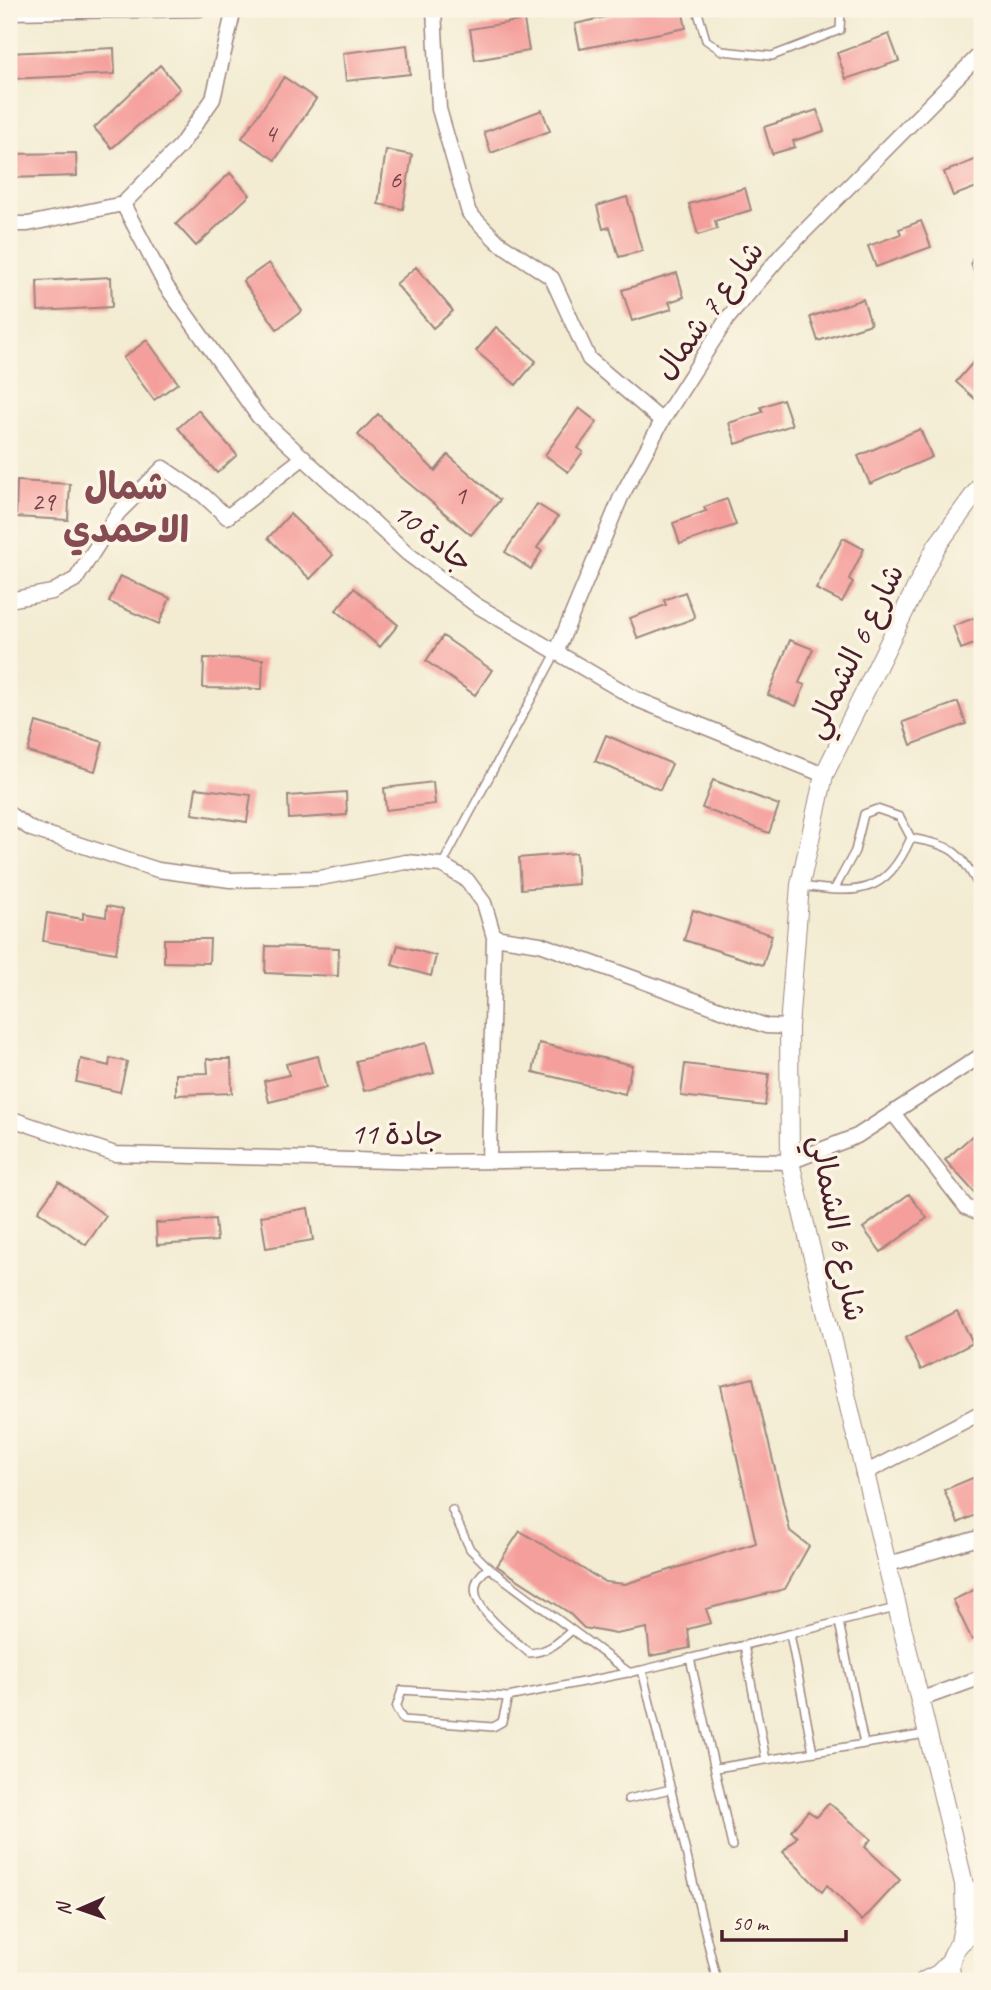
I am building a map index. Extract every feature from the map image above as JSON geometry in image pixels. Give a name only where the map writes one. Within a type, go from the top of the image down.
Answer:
[{"type":"street","points":[[9,12],[199,9]]},
{"type":"street","points":[[9,224],[28,224],[123,204],[180,146],[212,99],[234,9]]},
{"type":"street","points":[[434,9],[439,109],[469,213],[498,242],[552,278],[589,359],[662,421]]},
{"type":"street","name":"شارع 7 شمال","points":[[556,653],[621,497],[662,421],[727,319],[783,253],[982,52]]},
{"type":"street","name":"جادة 10","points":[[123,204],[166,286],[258,416],[408,554],[477,605],[636,699],[824,775]]},
{"type":"street","points":[[9,600],[52,592],[76,579],[118,513],[163,468],[203,495],[227,517],[304,457]]},
{"type":"street","name":"شارع 6 الشمالي","points":[[951,1961],[960,1942],[965,1916],[964,1884],[863,1474],[790,1162],[789,1027],[800,885],[824,775],[936,547],[982,484]]},
{"type":"street","points":[[9,814],[31,829],[158,870],[230,880],[320,878],[406,862],[442,865],[467,880],[484,903],[494,937],[489,1160]]},
{"type":"street","points":[[494,937],[540,944],[766,1026],[789,1027]]},
{"type":"street","points":[[790,1162],[858,1136],[982,1055]]},
{"type":"street","points":[[892,1113],[966,1207],[982,1214]]},
{"type":"street","name":"جادة 11","points":[[9,1118],[115,1154],[429,1162],[790,1162]]},
{"type":"street","points":[[863,1474],[982,1412]]},
{"type":"street","points":[[886,1565],[982,1537]]},
{"type":"street","points":[[919,1700],[982,1677]]},
{"type":"street","name":"شارع 6 الشمالي","points":[[964,1884],[982,1912]]},
{"type":"street","points":[[960,1942],[982,1931]]},
{"type":"street","points":[[924,1981],[938,1974],[951,1961]]},
{"type":"street","points":[[951,1961],[953,1981]]},
{"type":"lane","points":[[697,9],[706,40],[722,51],[772,56],[840,30],[841,9]]},
{"type":"lane","points":[[442,865],[556,653]]},
{"type":"lane","points":[[800,885],[834,891],[863,890],[881,882],[905,852],[911,838],[905,823],[893,812],[877,809],[866,812],[860,821],[855,850],[834,891]]},
{"type":"lane","points":[[911,838],[937,842],[955,851],[963,857],[977,883]]},
{"type":"lane","points":[[452,1510],[470,1549],[489,1568],[630,1673]]},
{"type":"lane","points":[[489,1568],[478,1575],[473,1588],[477,1604],[529,1653],[542,1652],[556,1645],[572,1630]]},
{"type":"lane","points":[[508,1697],[502,1722],[494,1727],[403,1720],[396,1708],[402,1690],[508,1697],[630,1673],[897,1608]]},
{"type":"lane","points":[[839,1622],[864,1744]]},
{"type":"lane","points":[[790,1634],[813,1752]]},
{"type":"lane","points":[[744,1645],[766,1759]]},
{"type":"lane","points":[[690,1658],[732,1846]]},
{"type":"lane","points":[[642,1670],[717,1981]]},
{"type":"lane","points":[[716,1768],[927,1734]]},
{"type":"lane","points":[[628,1799],[671,1789]]},
{"type":"building","points":[[641,9],[682,9],[686,28],[580,49],[575,24]]},
{"type":"building","points":[[524,20],[529,51],[475,60],[470,29]]},
{"type":"building","points":[[889,34],[899,61],[846,79],[837,53]]},
{"type":"building","points":[[407,45],[410,74],[346,81],[343,53]]},
{"type":"building","points":[[114,48],[115,74],[9,79],[9,53]]},
{"type":"building","points":[[160,65],[180,89],[112,148],[94,128]]},
{"type":"building","points":[[284,77],[316,99],[275,160],[242,138]]},
{"type":"building","points":[[542,110],[550,131],[491,153],[484,132]]},
{"type":"building","points":[[817,110],[824,131],[793,141],[795,147],[772,154],[764,127]]},
{"type":"building","points":[[386,150],[412,155],[403,209],[378,204]]},
{"type":"building","points":[[76,153],[77,176],[9,178],[9,154]]},
{"type":"building","points":[[982,157],[982,185],[953,196],[944,172]]},
{"type":"building","points":[[230,173],[250,195],[196,246],[176,224]]},
{"type":"building","points":[[745,188],[751,210],[715,221],[717,229],[698,235],[689,204]]},
{"type":"building","points":[[627,197],[642,251],[619,257],[610,227],[603,229],[597,206]]},
{"type":"building","points":[[921,221],[931,247],[876,267],[868,246],[901,234],[899,229]]},
{"type":"building","points":[[269,263],[302,311],[277,329],[243,281]]},
{"type":"building","points":[[416,267],[453,311],[433,328],[396,284]]},
{"type":"building","points":[[677,273],[684,297],[669,302],[672,309],[632,321],[622,290]]},
{"type":"building","points":[[111,277],[112,307],[38,311],[37,281]]},
{"type":"building","points":[[863,299],[871,324],[818,341],[810,317]]},
{"type":"building","points":[[496,327],[536,361],[516,385],[476,351]]},
{"type":"building","points":[[147,340],[178,383],[154,400],[123,358]]},
{"type":"building","points":[[982,352],[982,391],[975,399],[956,382]]},
{"type":"building","points":[[783,399],[792,425],[736,444],[729,423],[763,412],[761,407]]},
{"type":"building","points":[[579,408],[597,422],[578,448],[583,452],[568,472],[545,455]]},
{"type":"building","points":[[198,410],[237,455],[217,473],[178,428]]},
{"type":"building","points":[[378,414],[435,471],[448,455],[500,500],[471,535],[400,476],[358,435]]},
{"type":"building","points":[[920,429],[932,457],[870,484],[858,456]]},
{"type":"building","points":[[17,481],[70,484],[68,520],[16,517]]},
{"type":"building","points":[[727,499],[736,525],[680,544],[673,523],[706,511],[704,507]]},
{"type":"building","points":[[537,504],[558,517],[537,548],[542,551],[531,569],[505,552]]},
{"type":"building","points":[[290,514],[333,555],[310,579],[268,538]]},
{"type":"building","points":[[843,538],[864,549],[849,579],[853,582],[842,602],[816,589]]},
{"type":"building","points":[[120,576],[170,598],[159,624],[109,602]]},
{"type":"building","points":[[354,588],[398,625],[380,647],[336,610]]},
{"type":"building","points":[[685,592],[695,618],[638,639],[630,618],[666,605],[664,600]]},
{"type":"building","points":[[982,615],[982,641],[961,649],[953,626]]},
{"type":"building","points":[[443,636],[492,670],[475,695],[426,661]]},
{"type":"building","points":[[790,640],[813,649],[799,683],[805,685],[796,706],[768,695]]},
{"type":"building","points":[[204,658],[263,659],[262,689],[203,688]]},
{"type":"building","points":[[958,702],[966,724],[911,745],[903,722]]},
{"type":"building","points":[[36,722],[103,742],[95,771],[28,752]]},
{"type":"building","points":[[606,735],[672,764],[660,790],[595,761]]},
{"type":"building","points":[[713,780],[779,805],[769,833],[702,808]]},
{"type":"building","points":[[433,782],[435,804],[386,810],[384,788]]},
{"type":"building","points":[[196,788],[251,795],[247,822],[192,814]]},
{"type":"building","points":[[346,792],[347,815],[289,819],[288,796]]},
{"type":"building","points":[[576,853],[578,884],[521,889],[519,858]]},
{"type":"building","points":[[107,906],[123,909],[116,953],[43,941],[47,913],[83,919],[83,913],[106,917]]},
{"type":"building","points":[[693,910],[772,935],[763,965],[684,940]]},
{"type":"building","points":[[164,939],[210,939],[209,963],[164,962]]},
{"type":"building","points":[[398,945],[436,956],[431,976],[392,965]]},
{"type":"building","points":[[266,946],[339,948],[338,976],[265,973]]},
{"type":"building","points":[[426,1043],[434,1073],[364,1091],[356,1061]]},
{"type":"building","points":[[539,1043],[632,1065],[625,1094],[533,1072]]},
{"type":"building","points":[[318,1056],[326,1088],[269,1102],[264,1081],[289,1075],[286,1064]]},
{"type":"building","points":[[110,1058],[127,1062],[120,1092],[76,1082],[81,1059],[109,1066]]},
{"type":"building","points":[[207,1059],[231,1059],[232,1093],[176,1095],[176,1074],[208,1073]]},
{"type":"building","points":[[685,1064],[769,1074],[765,1106],[681,1096]]},
{"type":"building","points":[[982,1127],[982,1186],[975,1193],[945,1160]]},
{"type":"building","points":[[59,1182],[106,1216],[86,1245],[38,1211]]},
{"type":"building","points":[[909,1194],[927,1218],[881,1252],[863,1228]]},
{"type":"building","points":[[308,1208],[313,1240],[266,1248],[261,1216]]},
{"type":"building","points":[[215,1219],[217,1241],[157,1245],[156,1223]]},
{"type":"building","points":[[957,1311],[973,1343],[921,1370],[905,1338]]},
{"type":"building","points":[[753,1378],[790,1531],[809,1546],[785,1589],[706,1609],[711,1623],[688,1629],[690,1648],[650,1656],[647,1628],[616,1634],[584,1628],[568,1612],[497,1566],[520,1531],[605,1582],[625,1584],[756,1543],[721,1386]]},
{"type":"building","points":[[982,1474],[982,1512],[958,1523],[944,1490]]},
{"type":"building","points":[[982,1586],[982,1635],[972,1640],[953,1600]]},
{"type":"building","points":[[829,1803],[871,1839],[865,1847],[900,1880],[862,1921],[827,1885],[822,1892],[783,1852],[797,1837],[791,1831],[808,1811],[817,1817]]},
{"type":"district","name":"شمال الاحمدي","points":[[126,508]]}]
